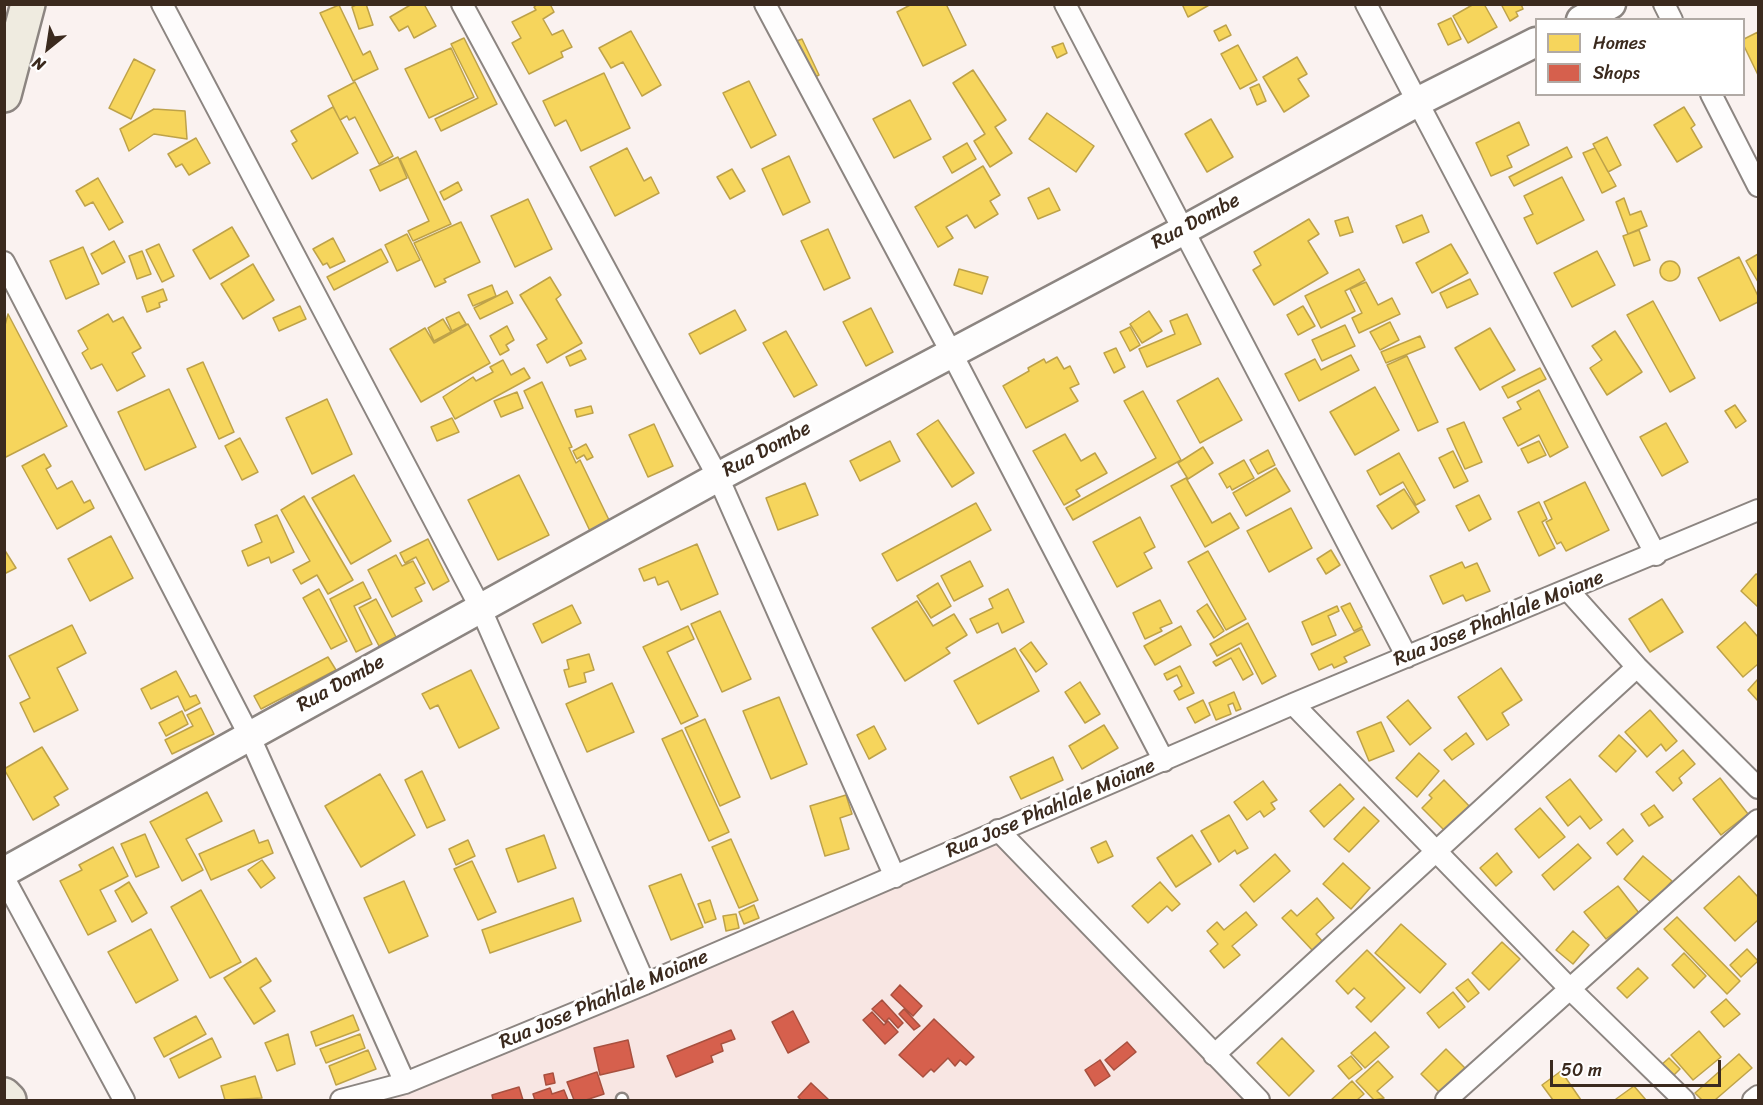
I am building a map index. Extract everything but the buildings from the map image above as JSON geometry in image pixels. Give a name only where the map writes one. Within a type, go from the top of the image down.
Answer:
[{"type":"highway","points":[[4,95],[28,4]]},
{"type":"highway","points":[[4,1095],[9,1101]]},
{"type":"street","points":[[162,4],[480,607],[645,984]]},
{"type":"street","points":[[462,4],[718,477],[895,877]]},
{"type":"street","points":[[765,4],[951,352],[1164,761]]},
{"type":"street","points":[[1065,4],[1407,657]]},
{"type":"street","points":[[1366,4],[1656,555]]},
{"type":"street","points":[[1585,18],[1611,4]]},
{"type":"street","points":[[1664,4],[1671,18]]},
{"type":"street","name":"Rua Dombe","points":[[4,872],[718,477],[1184,230],[1419,101],[1535,43]]},
{"type":"street","points":[[1712,96],[1758,186]]},
{"type":"street","points":[[4,262],[249,735],[405,1083]]},
{"type":"street","name":"Rua Jose Phahlale Moiane","points":[[342,1101],[405,1083],[645,984],[895,877],[998,830],[1407,657],[1656,555],[1758,510]]},
{"type":"street","points":[[1568,590],[1637,667],[1758,788]]},
{"type":"street","points":[[1214,1055],[1637,667]]},
{"type":"street","points":[[1293,705],[1571,990],[1684,1101]]},
{"type":"street","points":[[1446,1101],[1758,820]]},
{"type":"street","points":[[998,830],[1259,1101]]},
{"type":"street","points":[[4,878],[124,1101]]},
{"type":"street","points":[[1754,1101],[1758,1096]]},
{"type":"shaded area","points":[[999,836],[1261,1100],[393,1100],[404,1094]]}]
